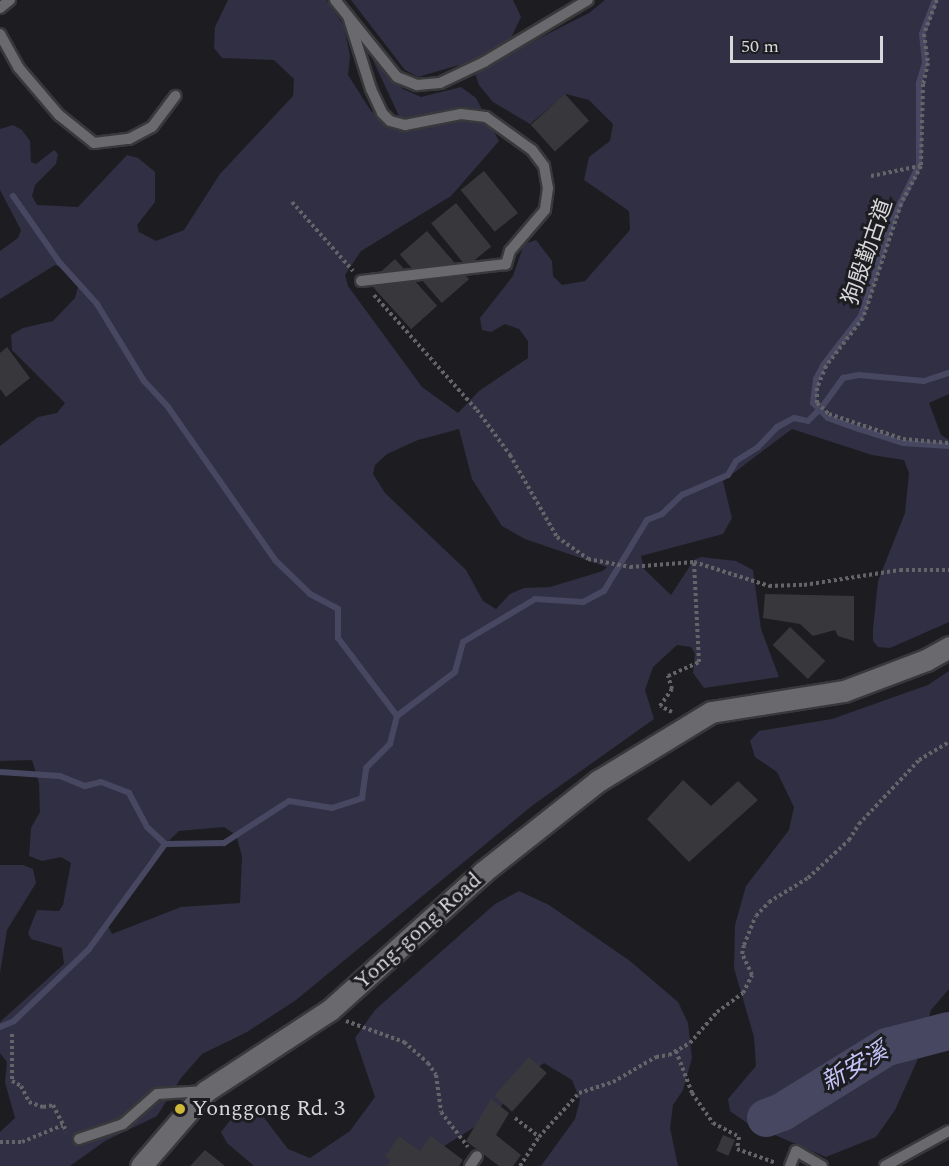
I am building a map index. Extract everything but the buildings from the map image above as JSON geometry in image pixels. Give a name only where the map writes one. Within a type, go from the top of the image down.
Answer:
[{"type":"street","points":[[141,1166],[206,1091],[330,1010],[509,851],[598,781],[711,712],[844,691],[926,660],[949,647]]},
{"type":"lane","points":[[0,9],[10,0]]},
{"type":"lane","points":[[336,0],[397,77],[417,85],[440,83],[484,62],[588,0]]},
{"type":"lane","points":[[348,16],[371,89],[382,113],[390,121],[405,125],[461,114],[486,117],[532,150],[544,166],[548,188],[545,210],[510,251],[506,264],[362,281]]},
{"type":"lane","points":[[0,34],[18,68],[52,107],[94,144],[129,139],[152,127],[175,96]]},
{"type":"lane","points":[[79,1139],[123,1124],[157,1094],[206,1091]]},
{"type":"lane","points":[[885,1166],[949,1131]]},
{"type":"lane","points":[[786,1165],[796,1151],[822,1166]]},
{"type":"lane","points":[[470,1166],[477,1156]]},
{"type":"path","name":"狗殷勤古道","points":[[937,0],[924,34],[928,63],[923,84],[921,166],[901,204],[863,318],[826,366],[817,388],[817,403],[829,414],[903,439],[949,443]]},
{"type":"path","points":[[872,176],[921,166]]},
{"type":"path","points":[[292,202],[477,410],[510,455],[558,537],[588,559],[623,566],[694,562],[769,586],[804,585],[900,570],[949,570]]},
{"type":"path","points":[[673,712],[660,706],[672,689],[668,675],[699,662],[694,562]]},
{"type":"path","points":[[520,1166],[539,1137],[579,1093],[690,1043],[717,1012],[748,987],[752,975],[742,954],[756,916],[769,902],[808,878],[849,840],[865,817],[919,760],[949,742]]},
{"type":"path","points":[[330,1010],[343,1021],[404,1042],[428,1064],[436,1075],[441,1112],[447,1124],[477,1156]]},
{"type":"path","points":[[12,1034],[12,1081],[21,1086],[29,1102],[43,1107],[53,1105],[70,1138],[79,1139]]},
{"type":"path","points":[[676,1051],[693,1093],[713,1123],[739,1137],[737,1149],[786,1165]]},
{"type":"path","points":[[516,1118],[539,1137]]},
{"type":"path","points":[[0,1143],[22,1142],[63,1125]]},
{"type":"shaded area","points":[[228,0],[327,0],[344,26],[350,56],[348,75],[371,111],[398,131],[399,116],[373,60],[403,89],[421,97],[461,87],[476,98],[499,141],[451,196],[361,251],[345,275],[348,286],[422,387],[458,413],[479,391],[528,358],[528,341],[519,329],[505,324],[491,332],[482,330],[480,318],[513,276],[524,244],[536,240],[552,261],[553,276],[562,285],[585,281],[630,230],[629,211],[584,180],[589,157],[610,141],[613,124],[589,100],[566,94],[530,124],[493,102],[479,85],[475,73],[459,65],[418,77],[405,70],[351,0],[513,0],[521,17],[509,42],[516,50],[589,13],[605,0],[949,0],[949,394],[929,403],[941,435],[949,440],[949,622],[890,648],[878,647],[873,641],[878,581],[905,513],[909,473],[904,460],[872,455],[792,429],[723,481],[732,518],[723,534],[641,556],[644,569],[671,595],[694,560],[701,557],[736,561],[753,570],[761,629],[779,677],[704,688],[693,673],[695,654],[691,647],[677,645],[653,667],[645,690],[654,719],[533,805],[296,1000],[247,1032],[202,1054],[181,1078],[157,1116],[105,1141],[70,1166],[0,1166],[0,1132],[15,1118],[5,1082],[7,1062],[0,1053],[0,1022],[64,964],[62,948],[31,939],[28,933],[37,910],[59,911],[63,905],[71,863],[61,857],[42,861],[29,856],[31,828],[40,812],[39,783],[32,760],[0,761],[0,446],[38,417],[57,413],[65,403],[12,350],[11,335],[23,328],[53,321],[75,298],[79,283],[71,271],[55,265],[0,299],[0,251],[18,238],[21,230],[0,190],[0,129],[13,125],[22,130],[30,141],[31,162],[36,164],[54,150],[58,154],[56,164],[35,185],[32,196],[37,205],[78,207],[127,155],[138,158],[155,172],[155,202],[137,225],[139,232],[156,241],[184,230],[220,174],[293,96],[294,79],[274,60],[222,58],[214,48],[215,27]],"holes":[[[459,429],[472,479],[502,526],[525,539],[607,567],[603,571],[550,587],[524,588],[510,594],[496,609],[483,601],[466,570],[385,493],[373,474],[375,465],[387,454],[418,440]],[[224,827],[236,835],[242,856],[240,903],[181,907],[112,934],[106,922],[150,859],[179,831]]]},
{"type":"shaded area","points":[[949,671],[949,989],[931,1010],[917,1061],[895,1110],[876,1137],[826,1157],[747,1123],[730,1111],[728,1099],[756,1066],[754,1037],[734,968],[735,925],[746,886],[789,830],[794,807],[777,772],[755,757],[750,741],[759,731],[832,719],[928,685]]},
{"type":"shaded area","points":[[0,865],[23,865],[33,869],[36,883],[7,930],[0,973]]},
{"type":"shaded area","points":[[519,891],[549,905],[630,961],[678,1002],[688,1023],[692,1058],[683,1090],[673,1105],[670,1128],[678,1166],[541,1166],[575,1119],[580,1100],[572,1080],[544,1063],[524,1078],[494,1115],[412,1166],[254,1166],[227,1143],[221,1132],[232,1118],[255,1106],[288,1149],[310,1158],[350,1131],[375,1097],[355,1038],[375,1010],[495,904]]},
{"type":"waterway","points":[[935,0],[922,34],[925,63],[919,83],[919,165],[893,218],[861,316],[824,364],[816,379],[813,403],[828,418],[903,443],[949,446]]},
{"type":"waterway","points":[[13,196],[60,263],[97,304],[144,381],[168,407],[276,561],[310,594],[338,609],[338,638],[397,716]]},
{"type":"waterway","points":[[822,407],[843,378],[859,375],[924,381],[949,373]]},
{"type":"waterway","points":[[0,772],[60,776],[85,786],[101,782],[129,793],[147,827],[165,844],[224,843],[289,801],[332,808],[362,798],[366,768],[390,744],[397,716],[455,672],[463,642],[535,599],[583,602],[604,591],[647,520],[662,514],[682,495],[728,475],[736,461],[758,447],[777,427],[794,418],[808,421],[819,410]]},
{"type":"waterway","points":[[0,1027],[14,1021],[89,949],[165,844]]},
{"type":"waterway","name":"新安溪","points":[[766,1118],[782,1112],[887,1047],[949,1031]]},
{"type":"place","name":"Yonggong Rd. 3","points":[[180,1109]]}]
